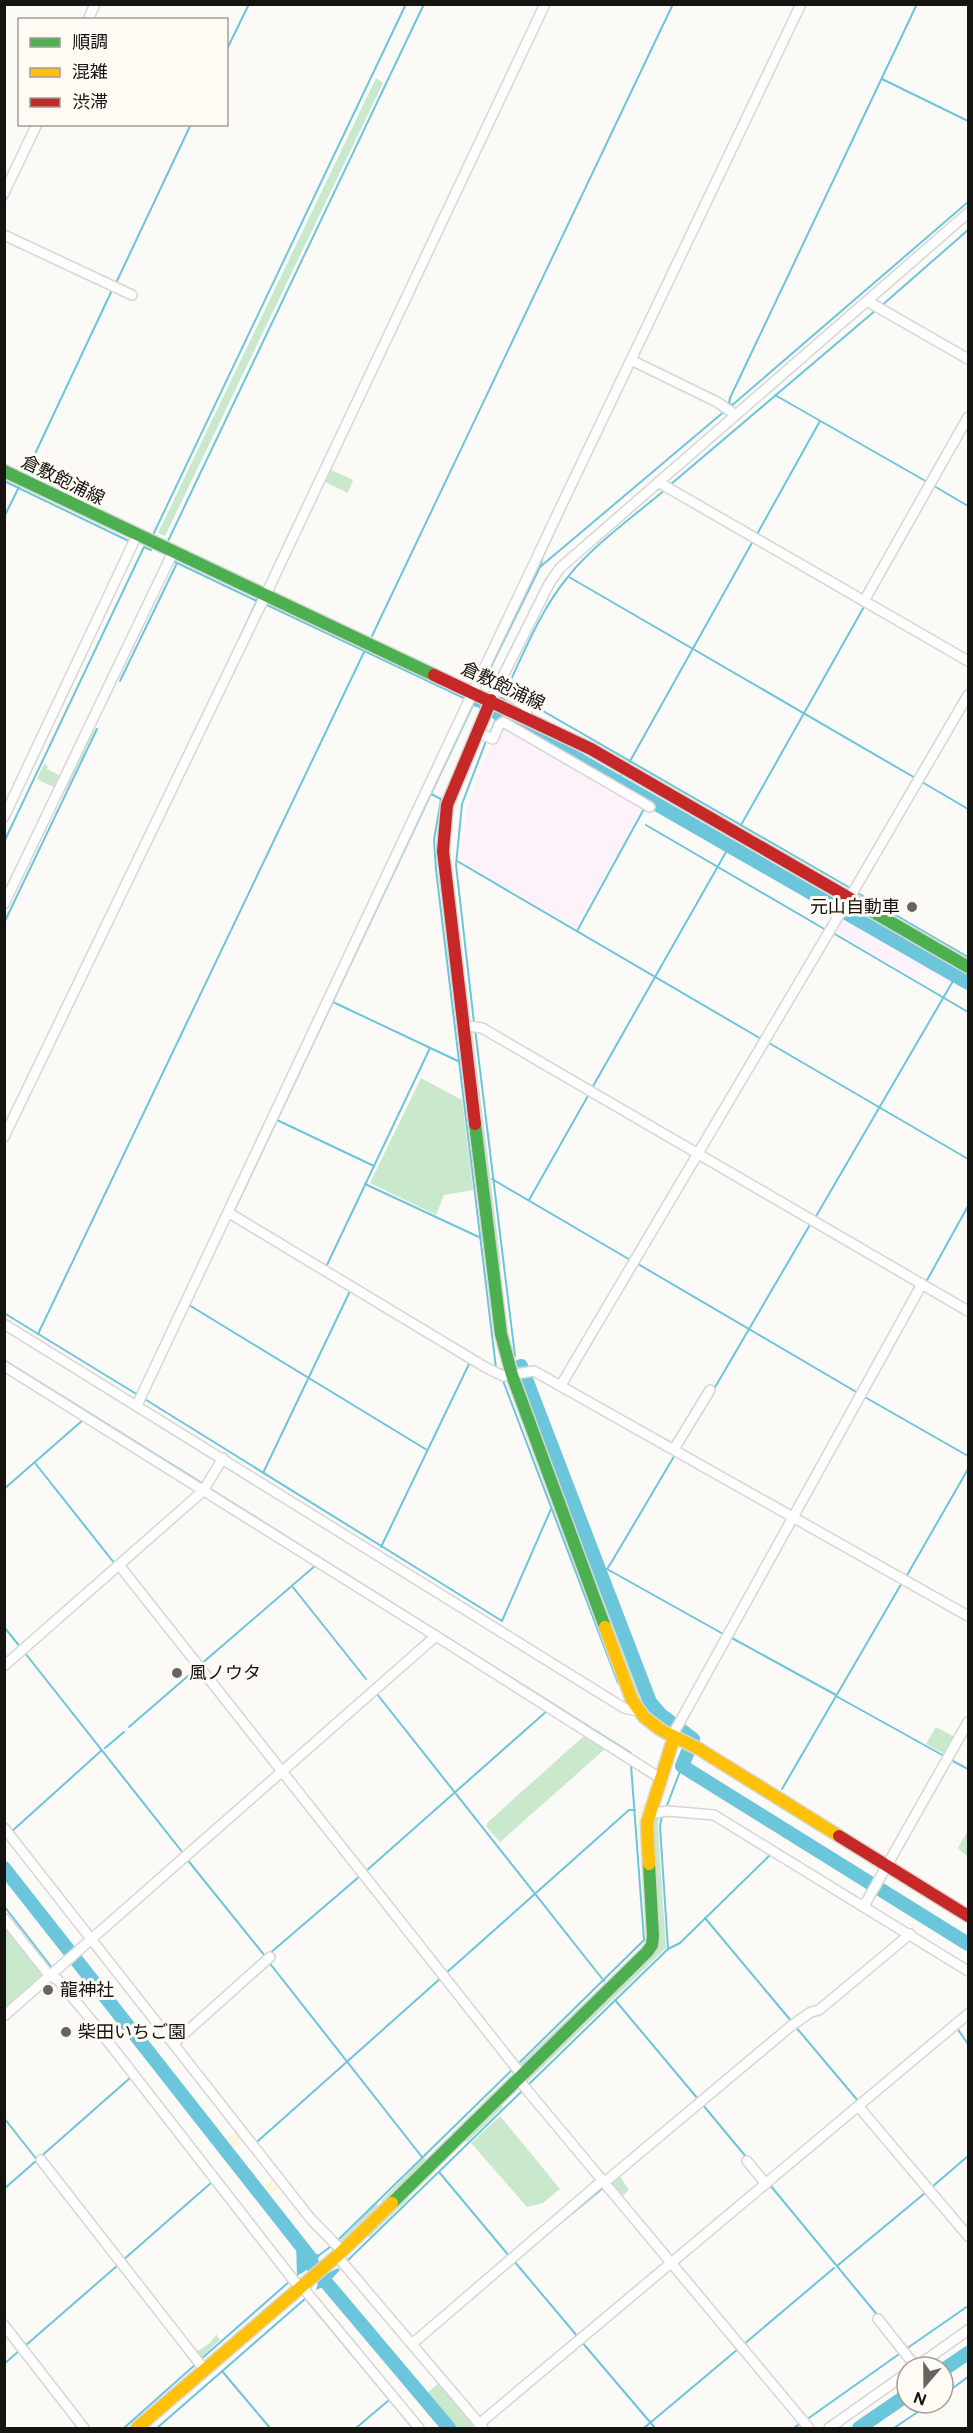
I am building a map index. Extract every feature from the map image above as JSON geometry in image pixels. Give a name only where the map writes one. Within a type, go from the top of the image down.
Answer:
[{"type":"street","points":[[89,18],[95,4]]},
{"type":"street","points":[[4,1137],[545,4]]},
{"type":"street","points":[[139,1400],[231,1214],[471,698],[801,4]]},
{"type":"street","points":[[4,193],[36,126]]},
{"type":"street","points":[[969,213],[867,301],[730,410],[664,486],[557,572],[488,706],[484,736],[447,805],[444,837],[446,889],[470,1026],[501,1334],[512,1374],[638,1711],[647,1720],[674,1732],[691,1745],[969,1916]]},
{"type":"street","points":[[4,235],[132,295]]},
{"type":"street","points":[[867,301],[969,359]]},
{"type":"street","points":[[633,361],[730,410]]},
{"type":"street","points":[[866,601],[969,417]]},
{"type":"street","name":"倉敷飽浦線","points":[[4,471],[173,552],[262,600],[488,706],[526,717],[591,749],[847,899],[969,967]]},
{"type":"street","points":[[664,486],[969,661]]},
{"type":"street","points":[[4,817],[137,535]]},
{"type":"street","points":[[4,904],[173,552]]},
{"type":"street","points":[[508,695],[526,707],[526,717]]},
{"type":"street","points":[[561,1385],[969,695]]},
{"type":"street","points":[[484,736],[493,739],[499,725],[503,722],[648,805]]},
{"type":"street","points":[[470,1026],[699,1154],[969,1311]]},
{"type":"street","points":[[231,1214],[352,1286],[512,1374],[534,1371],[676,1447],[969,1616]]},
{"type":"street","points":[[137,2428],[200,2364],[306,2292],[318,2273],[652,1945],[646,1831],[648,1814],[674,1732],[922,1284]]},
{"type":"street","points":[[4,1324],[139,1400],[223,1458],[498,1631],[624,1708],[638,1711]]},
{"type":"street","points":[[4,1366],[203,1488],[660,1778]]},
{"type":"street","points":[[676,1447],[710,1390]]},
{"type":"street","points":[[4,1666],[203,1488],[223,1458]]},
{"type":"street","points":[[119,1565],[520,2077],[809,2428]]},
{"type":"street","points":[[4,2016],[52,1976],[91,1937],[433,1634]]},
{"type":"street","points":[[864,1906],[969,1722]]},
{"type":"street","points":[[648,1814],[665,1811],[714,1815],[864,1906],[908,1937],[969,1971]]},
{"type":"street","points":[[4,1828],[310,2218],[412,2344],[481,2424],[969,2014]]},
{"type":"street","points":[[4,1918],[96,2026],[295,2282],[306,2292],[419,2428]]},
{"type":"street","points":[[412,2344],[791,2026],[811,2012],[819,2010],[908,1937]]},
{"type":"street","points":[[174,2043],[268,1959]]},
{"type":"street","points":[[858,2106],[969,2236]]},
{"type":"street","points":[[41,2160],[200,2364]]},
{"type":"street","points":[[747,2161],[766,2184]]},
{"type":"street","points":[[878,2319],[906,2355]]},
{"type":"street","points":[[4,2325],[84,2428]]},
{"type":"street","points":[[933,2355],[969,2330]]},
{"type":"street","points":[[829,2428],[895,2381]]},
{"type":"shaded area","points":[[502,726],[644,806],[576,928],[460,862],[467,808],[481,768]]},
{"type":"shaded area","points":[[844,915],[939,970],[951,980],[949,984],[923,969],[917,980],[835,932]]},
{"type":"green space","points":[[376,78],[383,83],[165,536],[158,533]]},
{"type":"green space","points":[[327,468],[353,480],[348,493],[321,480]]},
{"type":"green space","points":[[93,728],[96,728],[66,791],[63,790]]},
{"type":"green space","points":[[44,764],[48,766],[47,769],[61,776],[55,788],[37,779]]},
{"type":"green space","points":[[472,1029],[501,1266],[496,1267],[468,1036]]},
{"type":"green space","points":[[421,1078],[462,1100],[473,1190],[444,1195],[436,1215],[370,1183]]},
{"type":"green space","points":[[579,1530],[644,1698],[655,1714],[673,1728],[670,1729],[652,1716],[632,1687],[576,1537]]},
{"type":"green space","points":[[936,1727],[955,1737],[947,1756],[926,1744]]},
{"type":"green space","points":[[585,1735],[606,1748],[500,1842],[486,1826],[488,1822]]},
{"type":"green space","points":[[659,1815],[666,1948],[526,2083],[523,2078],[653,1950],[652,1816]]},
{"type":"green space","points":[[968,1830],[968,1857],[958,1848]]},
{"type":"green space","points":[[4,1924],[44,1975],[4,2010]]},
{"type":"green space","points":[[606,1982],[608,1985],[521,2068],[518,2066]]},
{"type":"green space","points":[[498,2102],[503,2107],[467,2142],[462,2138]]},
{"type":"green space","points":[[501,2117],[560,2189],[543,2203],[527,2207],[471,2143]]},
{"type":"green space","points":[[424,2157],[426,2161],[382,2202],[381,2201]]},
{"type":"green space","points":[[619,2175],[629,2190],[622,2196],[611,2183]]},
{"type":"green space","points":[[405,2193],[409,2198],[369,2237],[364,2235]]},
{"type":"green space","points":[[377,2202],[378,2206],[342,2242],[338,2242]]},
{"type":"green space","points":[[216,2334],[220,2340],[200,2358],[194,2352],[207,2345]]},
{"type":"green space","points":[[441,2381],[476,2424],[471,2428],[454,2428],[426,2394]]},
{"type":"sand","points":[[647,1804],[648,1943],[611,1981],[608,1979],[645,1941],[637,1808]]},
{"type":"sand","points":[[494,2089],[495,2093],[456,2131],[454,2129]]},
{"type":"sand","points":[[239,2130],[246,2139],[233,2149],[225,2140]]},
{"type":"sand","points":[[275,2176],[282,2186],[269,2195],[262,2186]]},
{"type":"water","points":[[505,687],[509,689],[498,721],[493,719],[493,713],[471,705],[474,698],[481,705],[494,711]]},
{"type":"water","points":[[301,2240],[311,2252],[320,2255],[315,2264],[326,2274],[338,2268],[340,2270],[325,2286],[316,2290],[319,2280],[310,2268],[297,2276],[296,2243]]},
{"type":"waterway","points":[[228,47],[249,4]]},
{"type":"waterway","points":[[152,537],[406,4]]},
{"type":"waterway","points":[[168,541],[424,4]]},
{"type":"waterway","points":[[372,636],[673,4]]},
{"type":"waterway","points":[[732,405],[729,403],[730,398],[917,4]]},
{"type":"waterway","points":[[882,79],[968,121]]},
{"type":"waterway","points":[[4,203],[41,126]]},
{"type":"waterway","points":[[116,283],[190,126]]},
{"type":"waterway","points":[[730,407],[968,202]]},
{"type":"waterway","points":[[880,307],[968,230]]},
{"type":"waterway","points":[[26,473],[113,288]]},
{"type":"waterway","points":[[670,485],[876,310]]},
{"type":"waterway","points":[[775,395],[929,483]]},
{"type":"waterway","points":[[482,685],[540,567],[726,410]]},
{"type":"waterway","points":[[756,536],[820,421]]},
{"type":"waterway","points":[[540,567],[593,449]]},
{"type":"waterway","points":[[4,481],[131,542]]},
{"type":"waterway","points":[[934,486],[968,506]]},
{"type":"waterway","points":[[4,517],[19,487]]},
{"type":"waterway","points":[[506,690],[541,618],[567,578],[601,543],[666,489]]},
{"type":"waterway","points":[[265,586],[294,524]]},
{"type":"waterway","points":[[629,763],[753,541]]},
{"type":"waterway","points":[[4,842],[144,547],[151,550]]},
{"type":"waterway","points":[[175,562],[257,601]]},
{"type":"waterway","points":[[120,681],[177,563]]},
{"type":"waterway","points":[[569,577],[917,779]]},
{"type":"waterway","points":[[237,644],[258,598]]},
{"type":"waterway","points":[[265,604],[466,699]]},
{"type":"waterway","points":[[741,825],[865,605]]},
{"type":"waterway","points":[[38,1334],[365,650]]},
{"type":"waterway","points":[[524,700],[852,889]]},
{"type":"waterway","points":[[233,1213],[473,705]]},
{"type":"waterway","points":[[496,712],[968,983]]},
{"type":"waterway","points":[[489,735],[496,719]]},
{"type":"waterway","points":[[4,923],[97,729]]},
{"type":"waterway","points":[[474,1023],[456,865],[462,804],[486,741]]},
{"type":"waterway","points":[[618,781],[622,773]]},
{"type":"waterway","points":[[922,782],[968,809]]},
{"type":"waterway","points":[[431,794],[441,799],[434,840],[436,870],[496,1368]]},
{"type":"waterway","points":[[577,931],[645,807]]},
{"type":"waterway","points":[[646,825],[826,930]]},
{"type":"waterway","points":[[592,1088],[730,845]]},
{"type":"waterway","points":[[457,861],[763,1040]]},
{"type":"waterway","points":[[856,892],[968,957]]},
{"type":"waterway","points":[[833,933],[968,1012]]},
{"type":"waterway","points":[[815,1218],[960,969]]},
{"type":"waterway","points":[[333,1002],[460,1062]]},
{"type":"waterway","points":[[475,1029],[515,1356]]},
{"type":"waterway","points":[[769,1043],[968,1159]]},
{"type":"waterway","points":[[326,1267],[430,1048]]},
{"type":"waterway","points":[[529,1200],[589,1094]]},
{"type":"waterway","points":[[277,1120],[374,1166]]},
{"type":"waterway","points":[[492,1179],[632,1261]]},
{"type":"waterway","points":[[365,1184],[481,1238]]},
{"type":"waterway","points":[[926,1282],[968,1206]]},
{"type":"waterway","points":[[199,1283],[230,1218]]},
{"type":"waterway","points":[[714,1389],[811,1223]]},
{"type":"waterway","points":[[638,1264],[858,1393]]},
{"type":"waterway","points":[[263,1473],[351,1289]]},
{"type":"waterway","points":[[189,1305],[427,1450]]},
{"type":"waterway","points":[[4,1313],[138,1395]]},
{"type":"waterway","points":[[4,1360],[205,1485]]},
{"type":"waterway","points":[[381,1547],[470,1362]]},
{"type":"waterway","points":[[519,1367],[521,1366],[650,1702],[660,1714],[693,1739],[682,1766],[968,1944]]},
{"type":"waterway","points":[[496,1368],[504,1370]]},
{"type":"waterway","points":[[502,1378],[618,1683]]},
{"type":"waterway","points":[[863,1396],[968,1456]]},
{"type":"waterway","points":[[143,1398],[502,1621],[551,1509]]},
{"type":"waterway","points":[[4,1489],[83,1420]]},
{"type":"waterway","points":[[642,1427],[673,1444]]},
{"type":"waterway","points":[[599,1571],[607,1569],[611,1563],[676,1453]]},
{"type":"waterway","points":[[35,1463],[115,1564]]},
{"type":"waterway","points":[[906,1577],[968,1469]]},
{"type":"waterway","points":[[209,1488],[631,1753],[631,1756]]},
{"type":"waterway","points":[[200,1665],[316,1565]]},
{"type":"waterway","points":[[607,1569],[725,1635]]},
{"type":"waterway","points":[[782,1789],[903,1581]]},
{"type":"waterway","points":[[292,1586],[366,1679]]},
{"type":"waterway","points":[[4,1627],[21,1648]]},
{"type":"waterway","points":[[416,1648],[429,1635]]},
{"type":"waterway","points":[[730,1637],[836,1695]]},
{"type":"waterway","points":[[25,1653],[183,1853]]},
{"type":"waterway","points":[[129,1727],[196,1669]]},
{"type":"waterway","points":[[377,1694],[604,1981]]},
{"type":"waterway","points":[[836,1696],[944,1756]]},
{"type":"waterway","points":[[366,1871],[548,1710]]},
{"type":"waterway","points":[[105,1748],[124,1732]]},
{"type":"waterway","points":[[11,1832],[102,1750]]},
{"type":"waterway","points":[[949,1759],[968,1769]]},
{"type":"waterway","points":[[517,2065],[644,1940],[631,1765]]},
{"type":"waterway","points":[[666,1808],[682,1766]]},
{"type":"waterway","points":[[445,1974],[629,1810],[635,1810]]},
{"type":"waterway","points":[[528,2085],[668,1949],[660,1826],[662,1815]]},
{"type":"waterway","points":[[668,1949],[680,1943],[771,1854]]},
{"type":"waterway","points":[[186,1858],[265,1956]]},
{"type":"waterway","points":[[4,1868],[309,2256],[314,2268],[449,2428]]},
{"type":"waterway","points":[[269,1954],[360,1876]]},
{"type":"waterway","points":[[874,1897],[879,1889]]},
{"type":"waterway","points":[[4,1906],[53,1969]]},
{"type":"waterway","points":[[705,1918],[792,2022]]},
{"type":"waterway","points":[[268,1961],[422,2157]]},
{"type":"waterway","points":[[258,2141],[442,1977]]},
{"type":"waterway","points":[[615,2000],[698,2099]]},
{"type":"waterway","points":[[795,2026],[859,2102]]},
{"type":"waterway","points":[[957,2028],[968,2044]]},
{"type":"waterway","points":[[337,2241],[513,2069]]},
{"type":"waterway","points":[[4,2189],[130,2078]]},
{"type":"waterway","points":[[346,2262],[524,2089]]},
{"type":"waterway","points":[[703,2105],[747,2158]]},
{"type":"waterway","points":[[4,2118],[38,2161]]},
{"type":"waterway","points":[[932,2187],[968,2156]]},
{"type":"waterway","points":[[439,2172],[510,2257]]},
{"type":"waterway","points":[[122,2261],[212,2182]]},
{"type":"waterway","points":[[770,2185],[879,2317]]},
{"type":"waterway","points":[[547,2234],[603,2188]]},
{"type":"waterway","points":[[837,2266],[925,2193]]},
{"type":"waterway","points":[[318,2256],[330,2247]]},
{"type":"waterway","points":[[514,2261],[578,2337]]},
{"type":"waterway","points":[[25,2346],[118,2265]]},
{"type":"waterway","points":[[743,2345],[834,2268]]},
{"type":"waterway","points":[[200,2360],[290,2281]]},
{"type":"waterway","points":[[305,2298],[413,2428]]},
{"type":"waterway","points":[[157,2428],[306,2298]]},
{"type":"waterway","points":[[906,2349],[968,2306]]},
{"type":"waterway","points":[[581,2341],[655,2428]]},
{"type":"waterway","points":[[644,2428],[738,2349]]},
{"type":"waterway","points":[[4,2364],[20,2350]]},
{"type":"waterway","points":[[806,2420],[902,2352]]},
{"type":"waterway","points":[[955,2362],[968,2353]]},
{"type":"waterway","points":[[124,2428],[196,2364]]},
{"type":"waterway","points":[[222,2371],[270,2428]]},
{"type":"waterway","points":[[955,2386],[968,2377]]},
{"type":"waterway","points":[[356,2428],[389,2400]]},
{"type":"waterway","points":[[859,2428],[895,2403]]},
{"type":"waterway","points":[[894,2428],[913,2415]]},
{"type":"waterway","points":[[794,2428],[801,2423]]},
{"type":"traffic: fast","points":[[4,471],[434,675]]},
{"type":"traffic: fast","points":[[863,906],[968,967]]},
{"type":"traffic: fast","points":[[475,1124],[501,1334],[512,1375],[605,1627]]},
{"type":"traffic: fast","points":[[392,2203],[647,1952],[652,1945],[653,1936],[649,1864]]},
{"type":"traffic: slow","points":[[605,1627],[632,1700],[644,1717],[661,1730],[699,1749],[839,1836]]},
{"type":"traffic: slow","points":[[649,1864],[647,1823],[674,1737]]},
{"type":"traffic: slow","points":[[137,2428],[337,2256],[392,2203]]},
{"type":"traffic: jam","points":[[434,675],[591,749],[863,906]]},
{"type":"traffic: jam","points":[[475,1124],[443,851],[447,805],[491,700]]},
{"type":"traffic: jam","points":[[839,1836],[968,1916]]},
{"type":"place","name":"元山自動車","points":[[912,907]]},
{"type":"place","name":"風ノウタ","points":[[177,1673]]},
{"type":"place","name":"龍神社","points":[[48,1990]]},
{"type":"place","name":"柴田いちご園","points":[[66,2032]]}]
